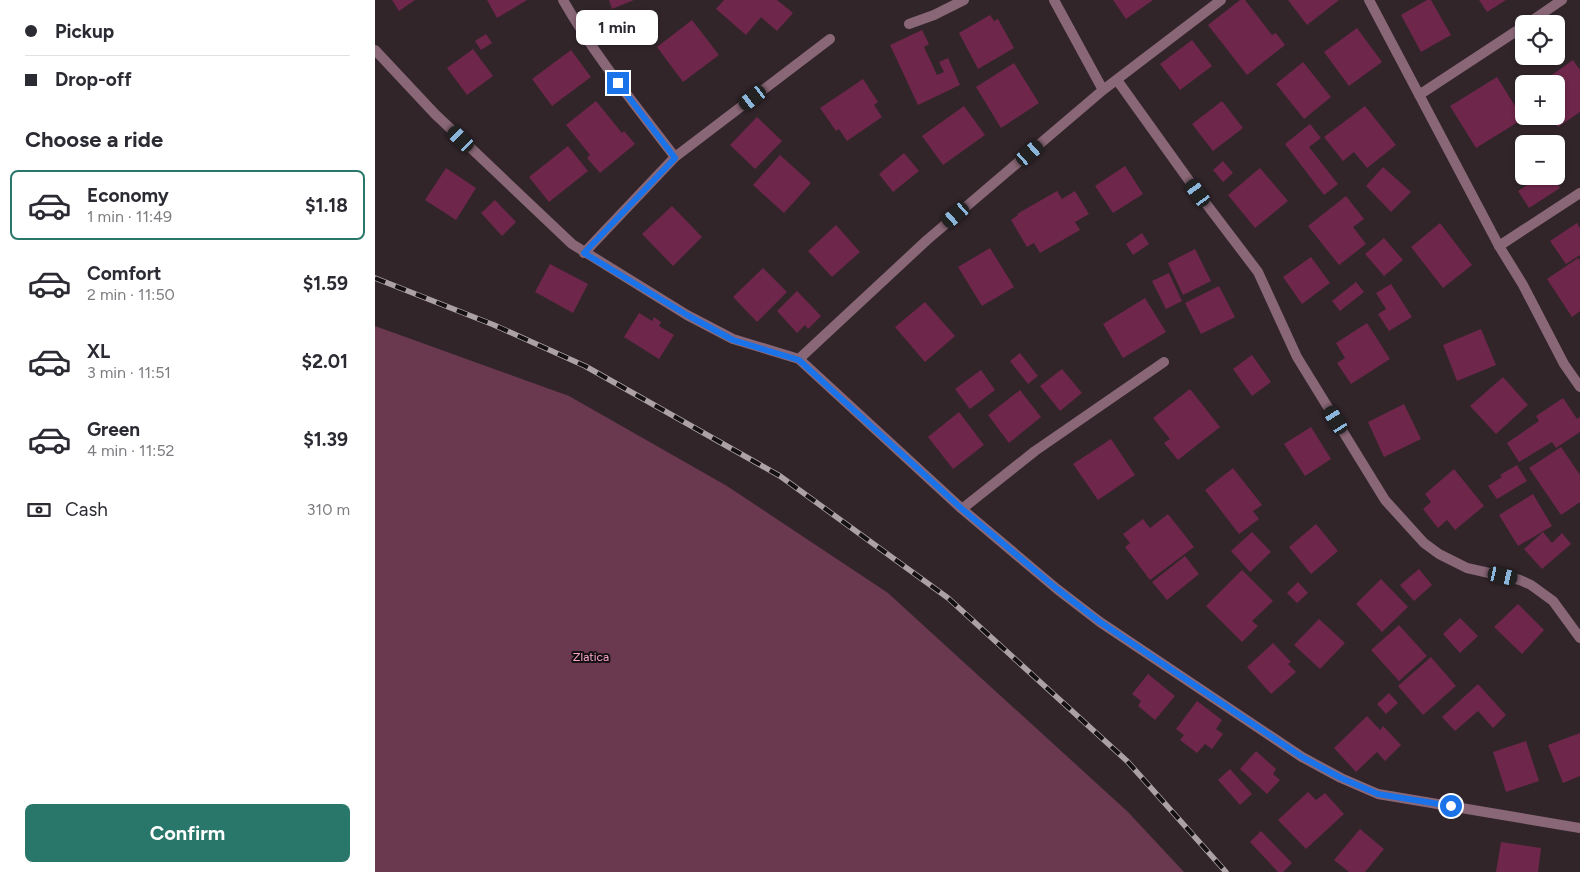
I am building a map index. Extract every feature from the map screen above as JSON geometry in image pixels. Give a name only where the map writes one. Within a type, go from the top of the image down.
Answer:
[{"type":"street","points":[[563,0],[577,25],[675,158]]},
{"type":"street","points":[[909,24],[934,15],[964,0]]},
{"type":"street","points":[[1054,0],[1103,90]]},
{"type":"street","points":[[799,360],[927,240],[1103,90],[1221,0]]},
{"type":"street","points":[[1369,0],[1499,246],[1523,285],[1564,364],[1580,387]]},
{"type":"street","points":[[1540,15],[1562,0]]},
{"type":"street","points":[[1419,95],[1515,32]]},
{"type":"street","points":[[584,253],[675,158],[830,39]]},
{"type":"street","points":[[375,50],[435,114],[584,253],[687,315],[733,340],[799,360],[962,509],[1057,589],[1100,622],[1302,757],[1341,778],[1378,794],[1580,828]]},
{"type":"street","points":[[1117,80],[1198,193],[1258,272],[1297,357],[1385,500],[1424,543],[1439,554],[1467,568],[1520,580],[1531,585],[1553,602],[1580,638]]},
{"type":"street","points":[[1499,246],[1580,193]]},
{"type":"street","points":[[962,509],[1035,451],[1165,362]]},
{"type":"green space","name":"Zlatica","points":[[375,326],[569,396],[727,486],[888,593],[1128,812],[1184,872],[375,872]]},
{"type":"building","points":[[392,0],[415,0],[399,11]]},
{"type":"building","points":[[487,0],[527,0],[497,18]]},
{"type":"building","points":[[609,0],[634,0],[612,9]]},
{"type":"building","points":[[724,0],[777,0],[793,13],[777,31],[761,17],[746,35],[716,9]]},
{"type":"building","points":[[1113,0],[1153,0],[1126,19]]},
{"type":"building","points":[[1240,0],[1245,0],[1272,35],[1276,33],[1285,45],[1247,75],[1208,25]]},
{"type":"building","points":[[1288,0],[1339,0],[1307,25]]},
{"type":"building","points":[[1427,0],[1431,0],[1451,35],[1421,52],[1401,15]]},
{"type":"building","points":[[1479,0],[1506,0],[1487,12]]},
{"type":"building","points":[[990,15],[994,21],[998,19],[1014,48],[978,69],[959,33]]},
{"type":"building","points":[[692,20],[719,55],[683,82],[657,47]]},
{"type":"building","points":[[1357,28],[1382,62],[1349,86],[1324,52]]},
{"type":"building","points":[[922,30],[929,44],[924,47],[937,75],[944,72],[939,62],[948,58],[960,85],[918,105],[890,45]]},
{"type":"building","points":[[486,34],[492,43],[481,50],[475,41]]},
{"type":"building","points":[[1192,40],[1212,66],[1180,90],[1160,64]]},
{"type":"building","points":[[473,49],[493,76],[467,95],[447,68]]},
{"type":"building","points":[[571,50],[591,77],[552,106],[532,79]]},
{"type":"building","points":[[1573,60],[1580,70],[1580,112],[1565,122],[1565,75],[1552,75]]},
{"type":"building","points":[[1303,62],[1331,97],[1304,119],[1276,84]]},
{"type":"building","points":[[1014,63],[1039,103],[1001,128],[976,87]]},
{"type":"building","points":[[1497,77],[1515,106],[1515,124],[1476,148],[1450,106]]},
{"type":"building","points":[[863,79],[878,102],[874,105],[882,117],[847,141],[839,129],[836,131],[820,108]]},
{"type":"building","points":[[596,101],[622,133],[624,131],[635,144],[600,173],[587,158],[590,155],[566,125]]},
{"type":"building","points":[[1222,101],[1243,128],[1213,151],[1192,124]]},
{"type":"building","points":[[964,106],[985,135],[943,165],[922,136]]},
{"type":"building","points":[[1365,106],[1396,145],[1367,168],[1354,152],[1343,161],[1324,137]]},
{"type":"building","points":[[757,117],[782,141],[755,169],[730,145]]},
{"type":"building","points":[[1310,124],[1321,138],[1309,147],[1338,184],[1324,195],[1285,144]]},
{"type":"building","points":[[568,146],[588,171],[549,202],[529,177]]},
{"type":"building","points":[[904,153],[919,171],[893,192],[879,174]]},
{"type":"building","points":[[780,155],[811,183],[784,213],[753,185]]},
{"type":"building","points":[[1223,161],[1233,173],[1223,182],[1213,170]]},
{"type":"building","points":[[1125,166],[1143,194],[1113,213],[1095,186]]},
{"type":"building","points":[[1383,167],[1411,192],[1391,212],[1366,186]]},
{"type":"building","points":[[446,168],[476,188],[456,220],[425,200]]},
{"type":"building","points":[[1260,168],[1288,201],[1255,228],[1228,195]]},
{"type":"building","points":[[1527,185],[1558,185],[1560,188],[1529,208],[1518,191]]},
{"type":"building","points":[[1057,191],[1062,199],[1075,191],[1089,214],[1075,222],[1080,230],[1040,253],[1034,243],[1027,247],[1011,220],[1017,214]]},
{"type":"building","points":[[1346,196],[1364,219],[1353,227],[1366,244],[1339,265],[1308,226]]},
{"type":"building","points":[[495,200],[516,222],[502,236],[481,213]]},
{"type":"building","points":[[672,206],[702,237],[673,266],[642,234]]},
{"type":"building","points":[[1440,223],[1472,265],[1443,288],[1411,247]]},
{"type":"building","points":[[1577,223],[1580,228],[1580,255],[1566,264],[1550,241]]},
{"type":"building","points":[[836,225],[860,252],[832,277],[808,251]]},
{"type":"building","points":[[1142,233],[1149,244],[1133,255],[1126,244]]},
{"type":"building","points":[[1384,238],[1403,260],[1384,276],[1365,254]]},
{"type":"building","points":[[990,248],[1014,287],[982,306],[958,267]]},
{"type":"building","points":[[1195,249],[1211,281],[1183,295],[1168,263]]},
{"type":"building","points":[[1311,257],[1330,283],[1302,304],[1283,277]]},
{"type":"building","points":[[1578,258],[1580,260],[1580,311],[1572,317],[1547,279]]},
{"type":"building","points":[[550,264],[588,284],[573,313],[535,292]]},
{"type":"building","points":[[763,268],[787,292],[757,322],[733,297]]},
{"type":"building","points":[[1169,273],[1182,301],[1166,309],[1152,281]]},
{"type":"building","points":[[1356,282],[1364,292],[1340,311],[1332,301]]},
{"type":"building","points":[[1391,284],[1412,317],[1389,331],[1378,314],[1386,309],[1376,293]]},
{"type":"building","points":[[1219,286],[1235,317],[1201,334],[1185,303]]},
{"type":"building","points":[[797,291],[821,316],[808,329],[805,325],[797,333],[777,311]]},
{"type":"building","points":[[1145,298],[1166,332],[1123,358],[1103,324]]},
{"type":"building","points":[[925,302],[955,336],[925,362],[895,327]]},
{"type":"building","points":[[639,313],[652,321],[654,317],[661,322],[659,326],[674,335],[659,359],[624,337]]},
{"type":"building","points":[[1367,323],[1390,359],[1351,384],[1337,363],[1345,358],[1336,343]]},
{"type":"building","points":[[1481,329],[1496,365],[1457,381],[1443,345]]},
{"type":"building","points":[[1020,353],[1038,376],[1028,384],[1010,361]]},
{"type":"building","points":[[1252,355],[1271,382],[1252,396],[1233,369]]},
{"type":"building","points":[[1062,369],[1082,393],[1060,411],[1040,386]]},
{"type":"building","points":[[981,370],[995,390],[970,409],[955,389]]},
{"type":"building","points":[[1503,377],[1528,405],[1496,434],[1470,406]]},
{"type":"building","points":[[1190,389],[1220,427],[1178,460],[1164,443],[1170,439],[1153,418]]},
{"type":"building","points":[[1020,390],[1041,417],[1009,443],[988,415]]},
{"type":"building","points":[[1563,398],[1577,419],[1580,417],[1580,432],[1556,448],[1552,442],[1519,462],[1507,443],[1539,421],[1536,416]]},
{"type":"building","points":[[1404,404],[1421,439],[1384,457],[1368,422]]},
{"type":"building","points":[[959,412],[984,445],[953,469],[928,437]]},
{"type":"building","points":[[1311,427],[1331,459],[1305,476],[1284,444]]},
{"type":"building","points":[[1111,439],[1135,475],[1098,500],[1073,464]]},
{"type":"building","points":[[1561,447],[1580,475],[1580,502],[1561,515],[1529,468]]},
{"type":"building","points":[[1517,465],[1527,481],[1497,499],[1488,486],[1502,477],[1500,475]]},
{"type":"building","points":[[1233,468],[1262,505],[1253,511],[1259,519],[1239,534],[1205,490]]},
{"type":"building","points":[[1454,469],[1484,506],[1455,530],[1447,520],[1438,528],[1423,509],[1431,502],[1425,494]]},
{"type":"building","points":[[1533,494],[1552,526],[1518,546],[1499,515]]},
{"type":"building","points":[[1168,514],[1194,547],[1150,580],[1125,547],[1130,543],[1123,534],[1143,519],[1150,528]]},
{"type":"building","points":[[1316,524],[1338,551],[1311,574],[1289,547]]},
{"type":"building","points":[[1252,532],[1271,552],[1250,572],[1231,551]]},
{"type":"building","points":[[1543,532],[1552,543],[1562,533],[1571,544],[1542,569],[1524,549]]},
{"type":"building","points":[[1185,556],[1199,574],[1167,600],[1152,582]]},
{"type":"building","points":[[1419,569],[1432,585],[1414,601],[1400,585]]},
{"type":"building","points":[[1242,570],[1273,601],[1252,621],[1258,626],[1242,642],[1206,606]]},
{"type":"building","points":[[1381,579],[1408,607],[1382,632],[1356,604]]},
{"type":"building","points":[[1298,582],[1308,593],[1297,603],[1287,593]]},
{"type":"building","points":[[1518,604],[1544,630],[1522,654],[1494,627]]},
{"type":"building","points":[[1460,618],[1478,636],[1460,653],[1443,634]]},
{"type":"building","points":[[1319,619],[1345,643],[1320,669],[1294,645]]},
{"type":"building","points":[[1399,625],[1427,656],[1399,681],[1371,650]]},
{"type":"building","points":[[1273,643],[1291,662],[1288,664],[1296,672],[1271,694],[1247,667]]},
{"type":"building","points":[[1431,657],[1456,686],[1423,715],[1398,686]]},
{"type":"building","points":[[1148,674],[1175,696],[1155,720],[1138,706],[1141,701],[1132,694]]},
{"type":"building","points":[[1478,684],[1506,715],[1493,728],[1478,711],[1455,731],[1442,717]]},
{"type":"building","points":[[1389,693],[1398,703],[1386,714],[1377,704]]},
{"type":"building","points":[[1197,701],[1222,720],[1216,729],[1223,734],[1212,749],[1205,744],[1197,753],[1180,740],[1184,735],[1176,729]]},
{"type":"building","points":[[1367,716],[1380,730],[1383,726],[1401,745],[1385,761],[1377,752],[1356,772],[1334,748]]},
{"type":"building","points":[[1580,733],[1580,776],[1563,783],[1548,745]]},
{"type":"building","points":[[1526,741],[1539,781],[1506,792],[1493,752]]},
{"type":"building","points":[[1256,751],[1276,769],[1273,774],[1280,780],[1267,794],[1240,769]]},
{"type":"building","points":[[1230,769],[1252,794],[1240,805],[1218,780]]},
{"type":"building","points":[[1308,792],[1316,800],[1325,793],[1344,814],[1306,849],[1278,820]]},
{"type":"building","points":[[1360,829],[1384,849],[1365,872],[1349,872],[1334,860]]},
{"type":"building","points":[[1261,831],[1292,863],[1283,872],[1278,872],[1250,842]]},
{"type":"building","points":[[1501,842],[1541,848],[1538,872],[1496,872]]},
{"type":"railway","points":[[375,278],[494,325],[585,366],[780,476],[948,598],[1127,761],[1226,872]]},
{"type":"route","points":[[618,83],[675,158],[584,253],[687,315],[733,340],[799,360],[962,509],[1057,589],[1100,622],[1302,757],[1341,778],[1378,794],[1451,806]]}]
